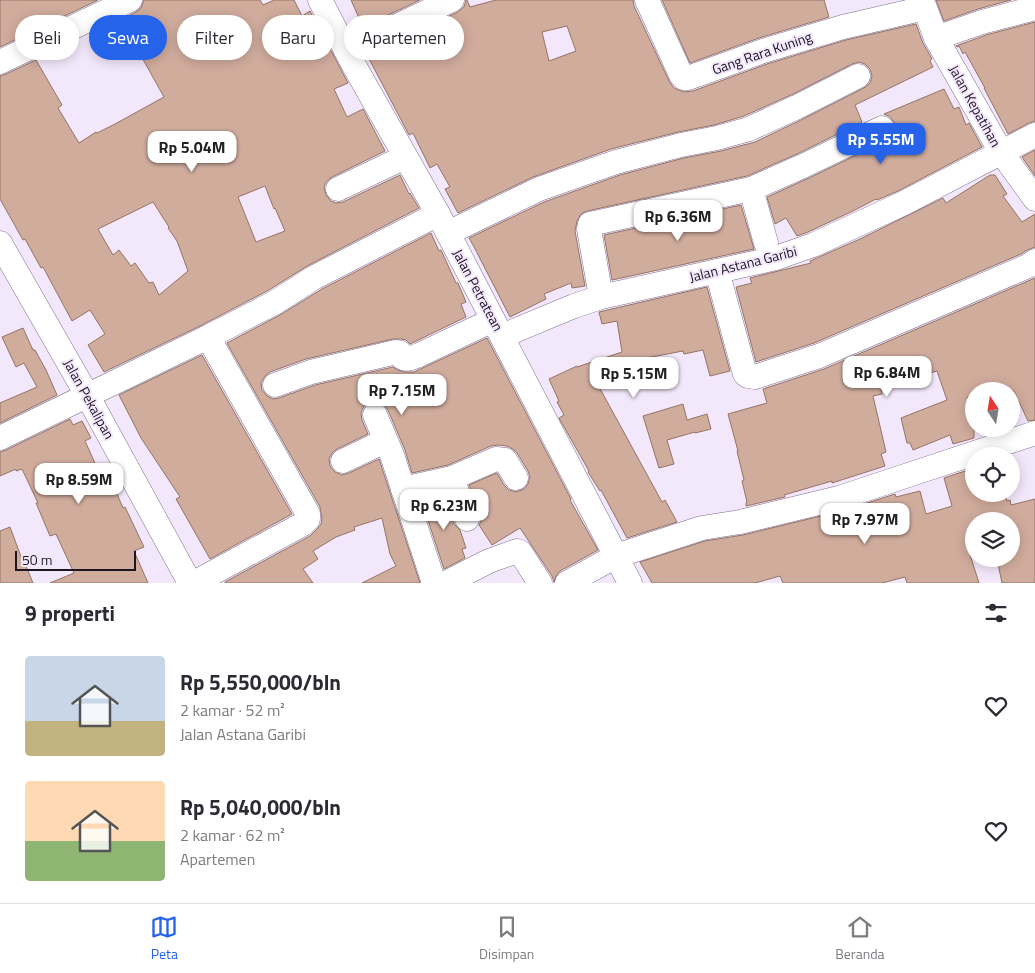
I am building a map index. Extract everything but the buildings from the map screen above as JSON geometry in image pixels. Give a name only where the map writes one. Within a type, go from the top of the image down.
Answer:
[{"type":"street","points":[[0,62],[130,0]]},
{"type":"street","name":"Jalan Petratean","points":[[320,0],[344,46]]},
{"type":"street","name":"Gang Rara Kuning","points":[[647,0],[684,78],[843,26],[925,8]]},
{"type":"street","points":[[419,15],[448,1]]},
{"type":"street","name":"Jalan Kepatihan","points":[[925,8],[936,38],[1001,152],[1035,199]]},
{"type":"street","points":[[936,38],[982,22],[1035,8]]},
{"type":"street","name":"Jalan Petratean","points":[[352,60],[443,224],[630,583]]},
{"type":"street","points":[[0,438],[208,337],[316,277],[443,224],[616,162],[749,129],[797,108],[858,76]]},
{"type":"street","points":[[602,297],[589,229],[590,224],[751,188],[803,166],[882,128]]},
{"type":"street","name":"Jalan Astana Garibi","points":[[275,385],[311,372],[396,352],[407,359],[497,328],[602,297],[776,258],[813,245],[904,203],[1035,135]]},
{"type":"street","points":[[338,190],[406,157]]},
{"type":"street","points":[[751,188],[766,243]]},
{"type":"street","name":"Jalan Pekalipan","points":[[0,243],[192,583]]},
{"type":"street","points":[[717,271],[745,374],[755,377],[819,356],[1028,266],[1035,261]]},
{"type":"street","points":[[192,583],[303,524],[308,519],[308,514],[208,337]]},
{"type":"street","points":[[375,415],[392,454],[434,583]]},
{"type":"street","points":[[568,583],[616,556],[702,528],[740,522],[840,498],[1035,433]]},
{"type":"street","points":[[343,461],[385,441]]},
{"type":"street","points":[[403,490],[452,478],[492,461],[502,459],[516,478]]},
{"type":"street","points":[[452,478],[467,519]]},
{"type":"street","points":[[446,583],[489,561],[516,551],[520,552],[540,583]]}]
